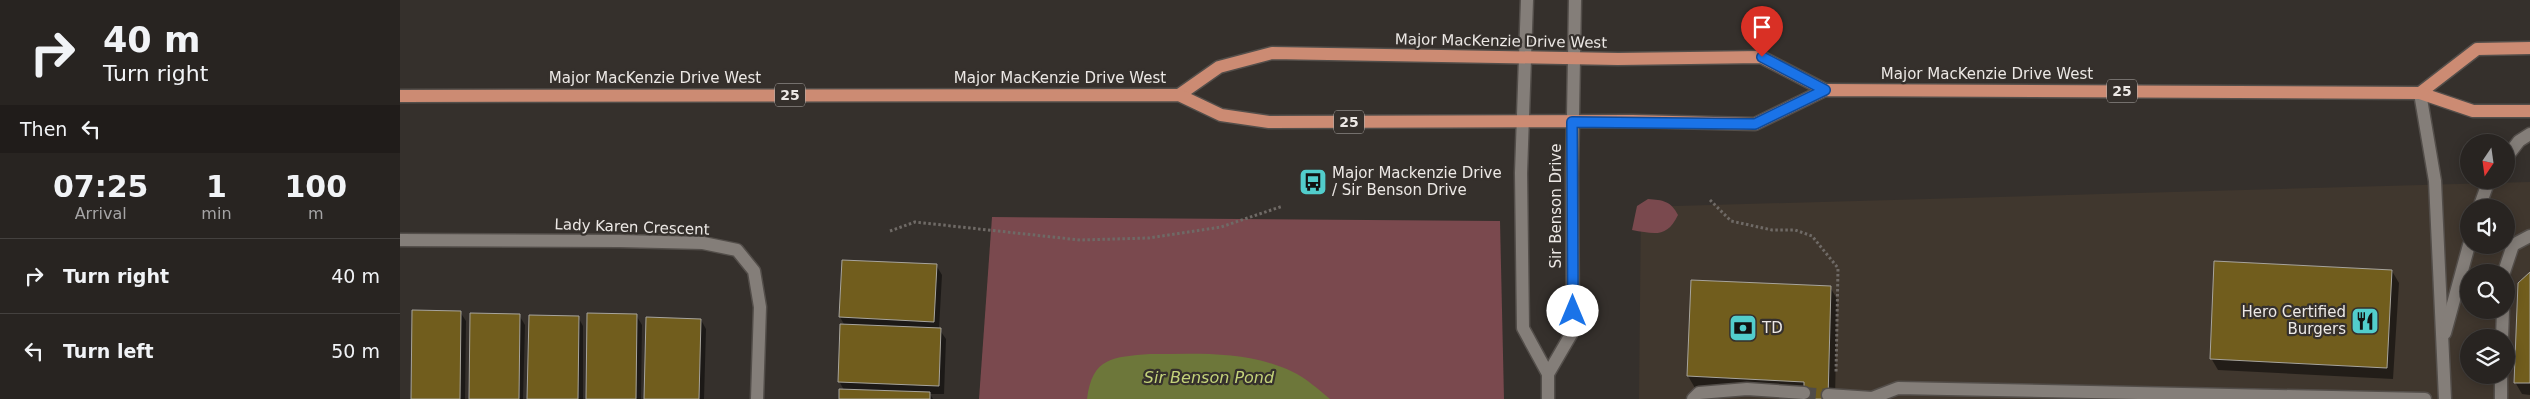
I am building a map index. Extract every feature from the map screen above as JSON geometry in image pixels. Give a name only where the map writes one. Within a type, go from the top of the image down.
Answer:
[{"type":"main road","points":[[2420,93],[2477,49],[2530,48]]},
{"type":"main road","name":"Major MacKenzie Drive West","points":[[1179,94],[1219,68],[1272,53],[1573,59],[1762,57],[1825,90]]},
{"type":"main road","name":"Major MacKenzie Drive West","points":[[400,96],[1179,94],[1221,114],[1269,122],[1755,124],[1825,90],[2420,93],[2473,111],[2530,111]]},
{"type":"street","points":[[1527,0],[1523,122],[1523,328],[1548,374],[1548,399]]},
{"type":"street","name":"Sir Benson Drive","points":[[1548,374],[1573,331],[1572,122],[1575,0]]},
{"type":"street","points":[[2420,93],[2435,181],[2442,345],[2446,382],[2445,399]]},
{"type":"street","points":[[2515,146],[2519,141],[2530,134]]},
{"type":"street","points":[[2507,264],[2513,245],[2530,236]]},
{"type":"street","name":"Lady Karen Crescent","points":[[400,240],[702,243],[737,250],[754,271],[760,307],[756,399]]},
{"type":"street","points":[[2442,345],[2467,254]]},
{"type":"street","points":[[2501,384],[2501,399]]},
{"type":"street","points":[[1832,396],[1872,398],[1898,388],[2425,399]]},
{"type":"street","points":[[1694,399],[1699,393],[1747,389],[1804,393]]},
{"type":"path","points":[[1710,200],[1731,221],[1772,230],[1795,230],[1812,236],[1838,268],[1832,396]]},
{"type":"path","points":[[890,231],[915,222],[1080,240],[1149,238],[1221,228],[1283,206]]},
{"type":"shaded area","points":[[2515,182],[2530,182],[2530,399],[1639,399],[1641,207],[2460,184],[2460,189],[2515,189]]},
{"type":"shaded area","points":[[1648,199],[1666,202],[1678,215],[1665,231],[1647,233],[1632,230],[1637,206]]},
{"type":"shaded area","points":[[992,217],[1500,221],[1504,399],[979,399]]},
{"type":"water","name":"Sir Benson Pond","points":[[1150,354],[1223,355],[1258,360],[1276,365],[1298,375],[1330,399],[1087,399],[1094,375],[1099,367],[1106,362],[1125,356]]},
{"type":"building","points":[[842,260],[937,264],[934,322],[839,317]]},
{"type":"building","points":[[2214,261],[2392,270],[2387,368],[2210,359]]},
{"type":"building","points":[[2530,272],[2530,383],[2515,383],[2518,283]]},
{"type":"building","points":[[1691,280],[1831,286],[1828,399],[1804,399],[1804,382],[1687,376]]},
{"type":"building","points":[[412,310],[461,311],[460,399],[411,399]]},
{"type":"building","points":[[470,313],[520,314],[519,399],[469,399]]},
{"type":"building","points":[[587,313],[637,314],[636,399],[586,399]]},
{"type":"building","points":[[529,315],[579,316],[578,399],[527,399]]},
{"type":"building","points":[[646,317],[701,319],[699,399],[644,399]]},
{"type":"building","points":[[840,324],[941,328],[939,386],[838,382]]},
{"type":"building","points":[[839,389],[930,392],[930,399],[839,399]]},
{"type":"tunnel","points":[[1804,393],[1828,395]]},
{"type":"place","name":"Major Mackenzie Drive / Sir Benson Drive","points":[[1313,182]]},
{"type":"place","name":"Hero Certified Burgers","points":[[2365,321]]},
{"type":"place","name":"TD","points":[[1743,328]]},
{"type":"route","points":[[1573,311],[1572,122],[1632,121],[1755,124],[1825,90],[1762,57]]}]
